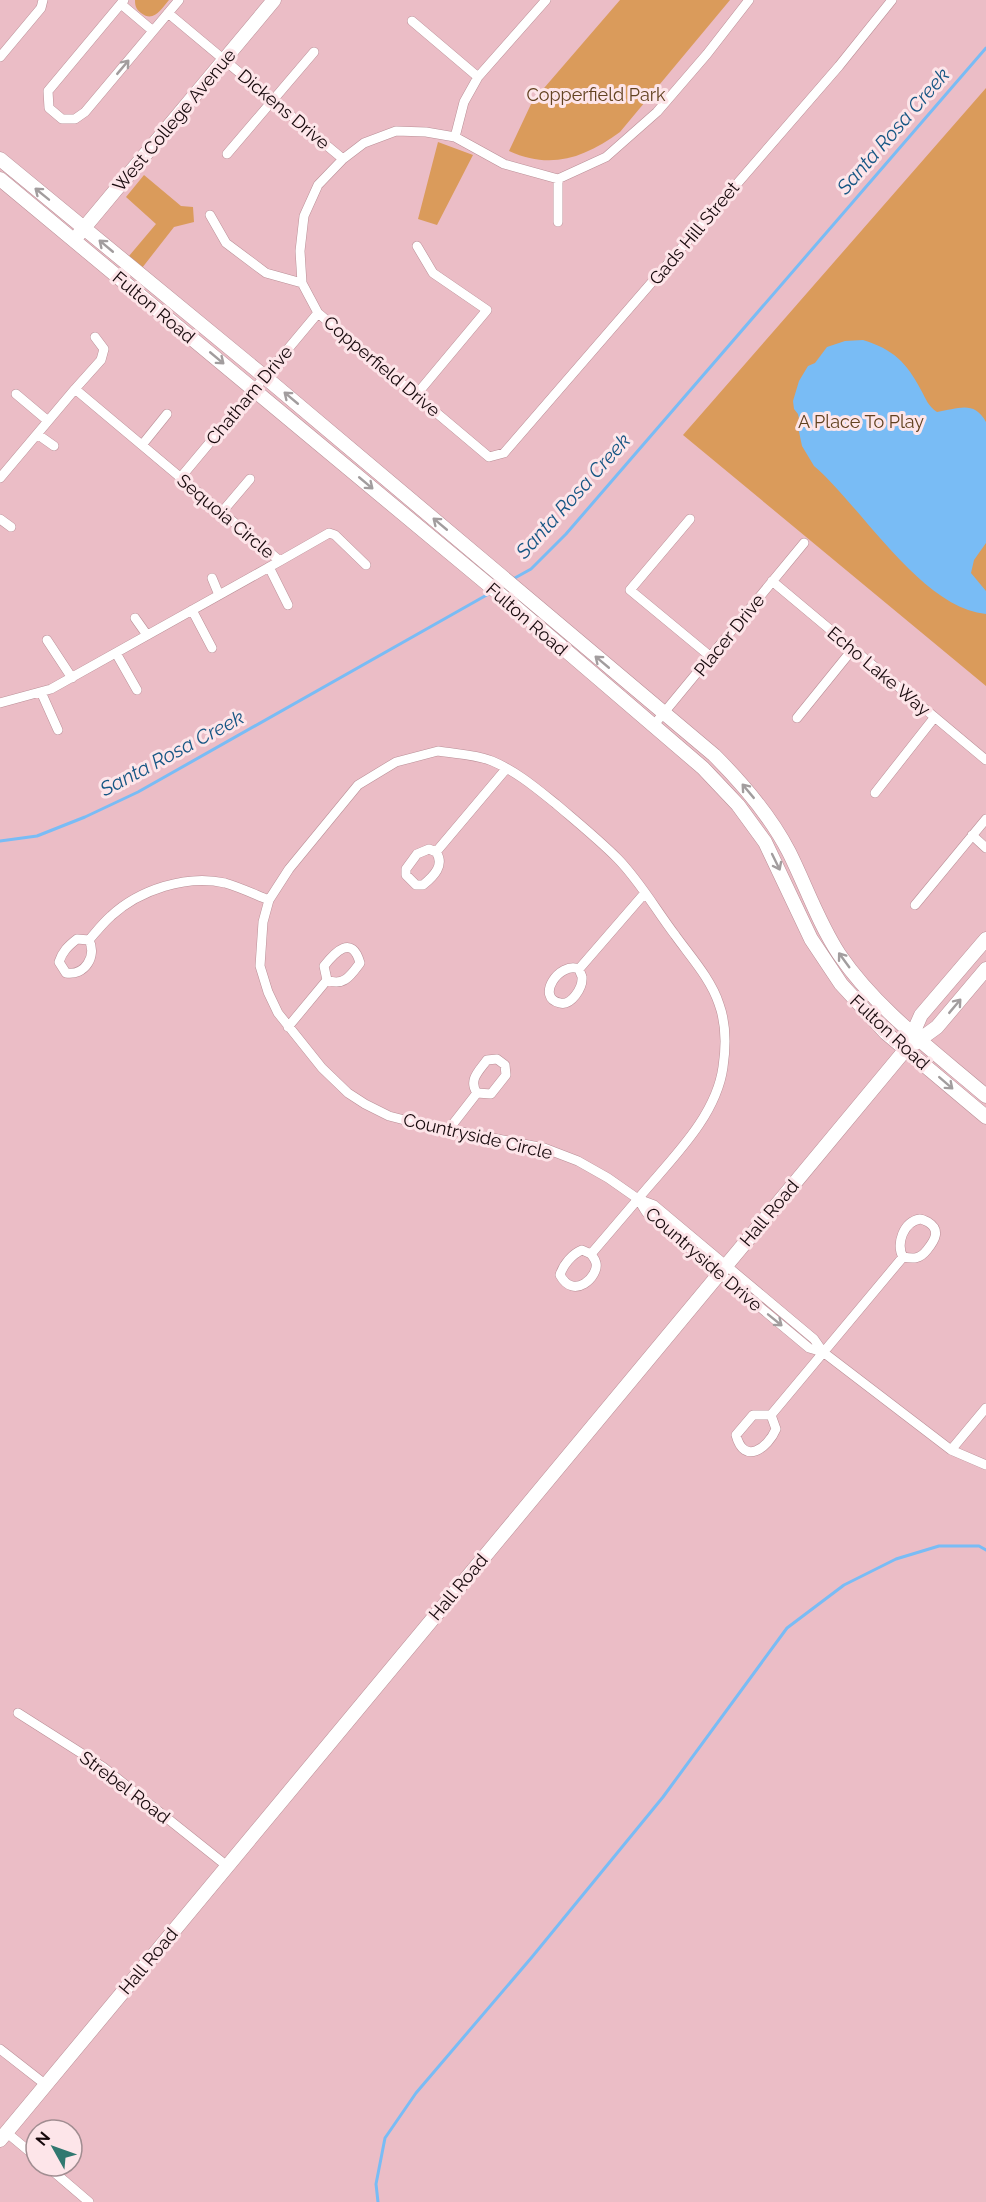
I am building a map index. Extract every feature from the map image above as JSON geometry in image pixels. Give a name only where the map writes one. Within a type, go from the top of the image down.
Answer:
[{"type":"main road","name":"West College Avenue","points":[[74,241],[274,0]]},
{"type":"main road","name":"Fulton Road","points":[[0,159],[265,377],[484,562],[521,603],[653,726],[703,768],[738,805],[771,853],[803,924],[831,971],[869,1016],[986,1117]]},
{"type":"main road","name":"Fulton Road","points":[[0,179],[469,568],[521,603],[664,713],[714,755],[756,801],[788,851],[818,917],[839,954],[875,998],[986,1096]]},
{"type":"main road","points":[[917,1036],[921,1015],[986,939]]},
{"type":"main road","name":"Hall Road","points":[[3,2136],[906,1049],[917,1036],[937,1027],[986,969]]},
{"type":"street","points":[[0,57],[41,8],[43,0]]},
{"type":"street","points":[[153,31],[122,2],[48,91],[47,99],[54,114],[68,120],[81,116],[153,31],[179,0]]},
{"type":"street","points":[[455,137],[464,102],[478,77],[546,0]]},
{"type":"street","points":[[558,222],[558,179],[606,157],[657,112],[707,54],[749,0]]},
{"type":"street","name":"Gads Hill Street","points":[[489,457],[504,453],[839,66],[892,0]]},
{"type":"street","name":"Dickens Drive","points":[[168,13],[343,159]]},
{"type":"street","points":[[412,21],[478,77]]},
{"type":"street","points":[[227,154],[314,52]]},
{"type":"street","name":"Copperfield Drive","points":[[489,457],[318,313],[302,283],[300,251],[304,216],[318,186],[343,159],[364,143],[396,131],[426,132],[455,137],[504,164],[558,179]]},
{"type":"street","points":[[210,215],[226,243],[266,273],[302,283]]},
{"type":"street","points":[[416,395],[487,310],[434,273],[417,246]]},
{"type":"street","name":"Chatham Drive","points":[[181,477],[318,313]]},
{"type":"street","points":[[0,478],[101,360],[104,349],[95,338]]},
{"type":"street","name":"Sequoia Circle","points":[[0,703],[51,690],[280,561],[75,389]]},
{"type":"street","points":[[16,394],[48,421]]},
{"type":"street","points":[[142,445],[167,414]]},
{"type":"street","points":[[37,434],[54,446]]},
{"type":"street","points":[[222,512],[250,479]]},
{"type":"street","points":[[0,519],[11,527]]},
{"type":"street","points":[[690,519],[630,590],[711,657]]},
{"type":"street","points":[[280,561],[328,533],[335,535],[366,565]]},
{"type":"street","name":"Placer Drive","points":[[653,726],[804,543]]},
{"type":"street","points":[[269,567],[288,605]]},
{"type":"street","points":[[212,578],[219,595]]},
{"type":"street","name":"Echo Lake Way","points":[[772,581],[986,760]]},
{"type":"street","points":[[192,610],[212,648]]},
{"type":"street","points":[[135,618],[147,635]]},
{"type":"street","points":[[48,640],[72,678]]},
{"type":"street","points":[[797,718],[852,650]]},
{"type":"street","points":[[116,653],[136,690]]},
{"type":"street","points":[[41,692],[58,730]]},
{"type":"street","points":[[875,793],[934,718]]},
{"type":"street","name":"Countryside Circle","points":[[438,752],[474,756],[493,761],[532,784],[619,860],[644,894],[712,989],[719,1004],[724,1027],[724,1048],[720,1082],[714,1101],[701,1122],[638,1199],[578,1161],[544,1148],[389,1116],[365,1104],[348,1093],[322,1068],[288,1027],[268,992],[260,966],[263,922],[269,900],[289,869],[358,785],[396,762],[438,752]]},
{"type":"street","points":[[436,852],[506,769]]},
{"type":"street","points":[[915,905],[986,819]]},
{"type":"street","points":[[972,836],[986,848]]},
{"type":"street","points":[[89,940],[111,916],[125,905],[142,895],[182,882],[224,883],[269,900]]},
{"type":"street","points":[[579,969],[644,894]]},
{"type":"street","points":[[288,1027],[327,980]]},
{"type":"street","points":[[449,1129],[477,1093]]},
{"type":"street","points":[[591,1254],[638,1199]]},
{"type":"street","name":"Countryside Drive","points":[[638,1199],[654,1205],[722,1269],[814,1340],[823,1352],[951,1450],[986,1465]]},
{"type":"street","points":[[922,1219],[930,1223],[935,1228],[936,1234],[923,1255],[918,1258],[903,1257],[899,1250],[899,1243],[904,1233],[917,1220],[922,1219]]},
{"type":"street","points":[[771,1415],[903,1257]]},
{"type":"street","points":[[951,1450],[986,1408]]},
{"type":"street","points":[[753,1415],[771,1415],[776,1429],[765,1446],[758,1452],[744,1449],[736,1435],[746,1422],[753,1415]]},
{"type":"street","name":"Strebel Road","points":[[18,1713],[103,1767],[227,1866]]},
{"type":"street","points":[[0,2049],[45,2085]]},
{"type":"street","points":[[3,2136],[24,2149]]},
{"type":"street","points":[[61,2178],[89,2202]]},
{"type":"green space","points":[[135,0],[169,0],[157,14],[146,16],[138,10]]},
{"type":"green space","name":"Copperfield Park","points":[[620,0],[730,0],[620,132],[607,141],[580,154],[553,160],[524,157],[509,151],[532,102]]},
{"type":"green space","name":"A Place To Play","points":[[986,88],[986,686],[683,435]]},
{"type":"green space","points":[[438,142],[473,155],[437,225],[418,219]]},
{"type":"green space","points":[[144,175],[181,206],[193,207],[194,222],[174,227],[142,268],[129,256],[156,224],[126,197]]},
{"type":"water","points":[[863,340],[883,348],[898,358],[916,380],[929,405],[937,412],[971,408],[986,422],[986,543],[974,560],[971,573],[986,591],[986,614],[962,608],[938,594],[915,575],[814,466],[802,446],[798,427],[800,423],[793,401],[799,381],[808,366],[815,363],[827,347],[845,341]]},
{"type":"waterway","name":"Santa Rosa Creek","points":[[513,579],[531,569],[566,534],[986,48]]},
{"type":"waterway","name":"Santa Rosa Creek","points":[[0,841],[37,836],[138,792],[492,592]]},
{"type":"waterway","points":[[378,2202],[376,2184],[385,2138],[416,2093],[532,1957],[663,1797],[787,1628],[844,1585],[896,1559],[939,1546],[979,1546],[986,1550]]}]
